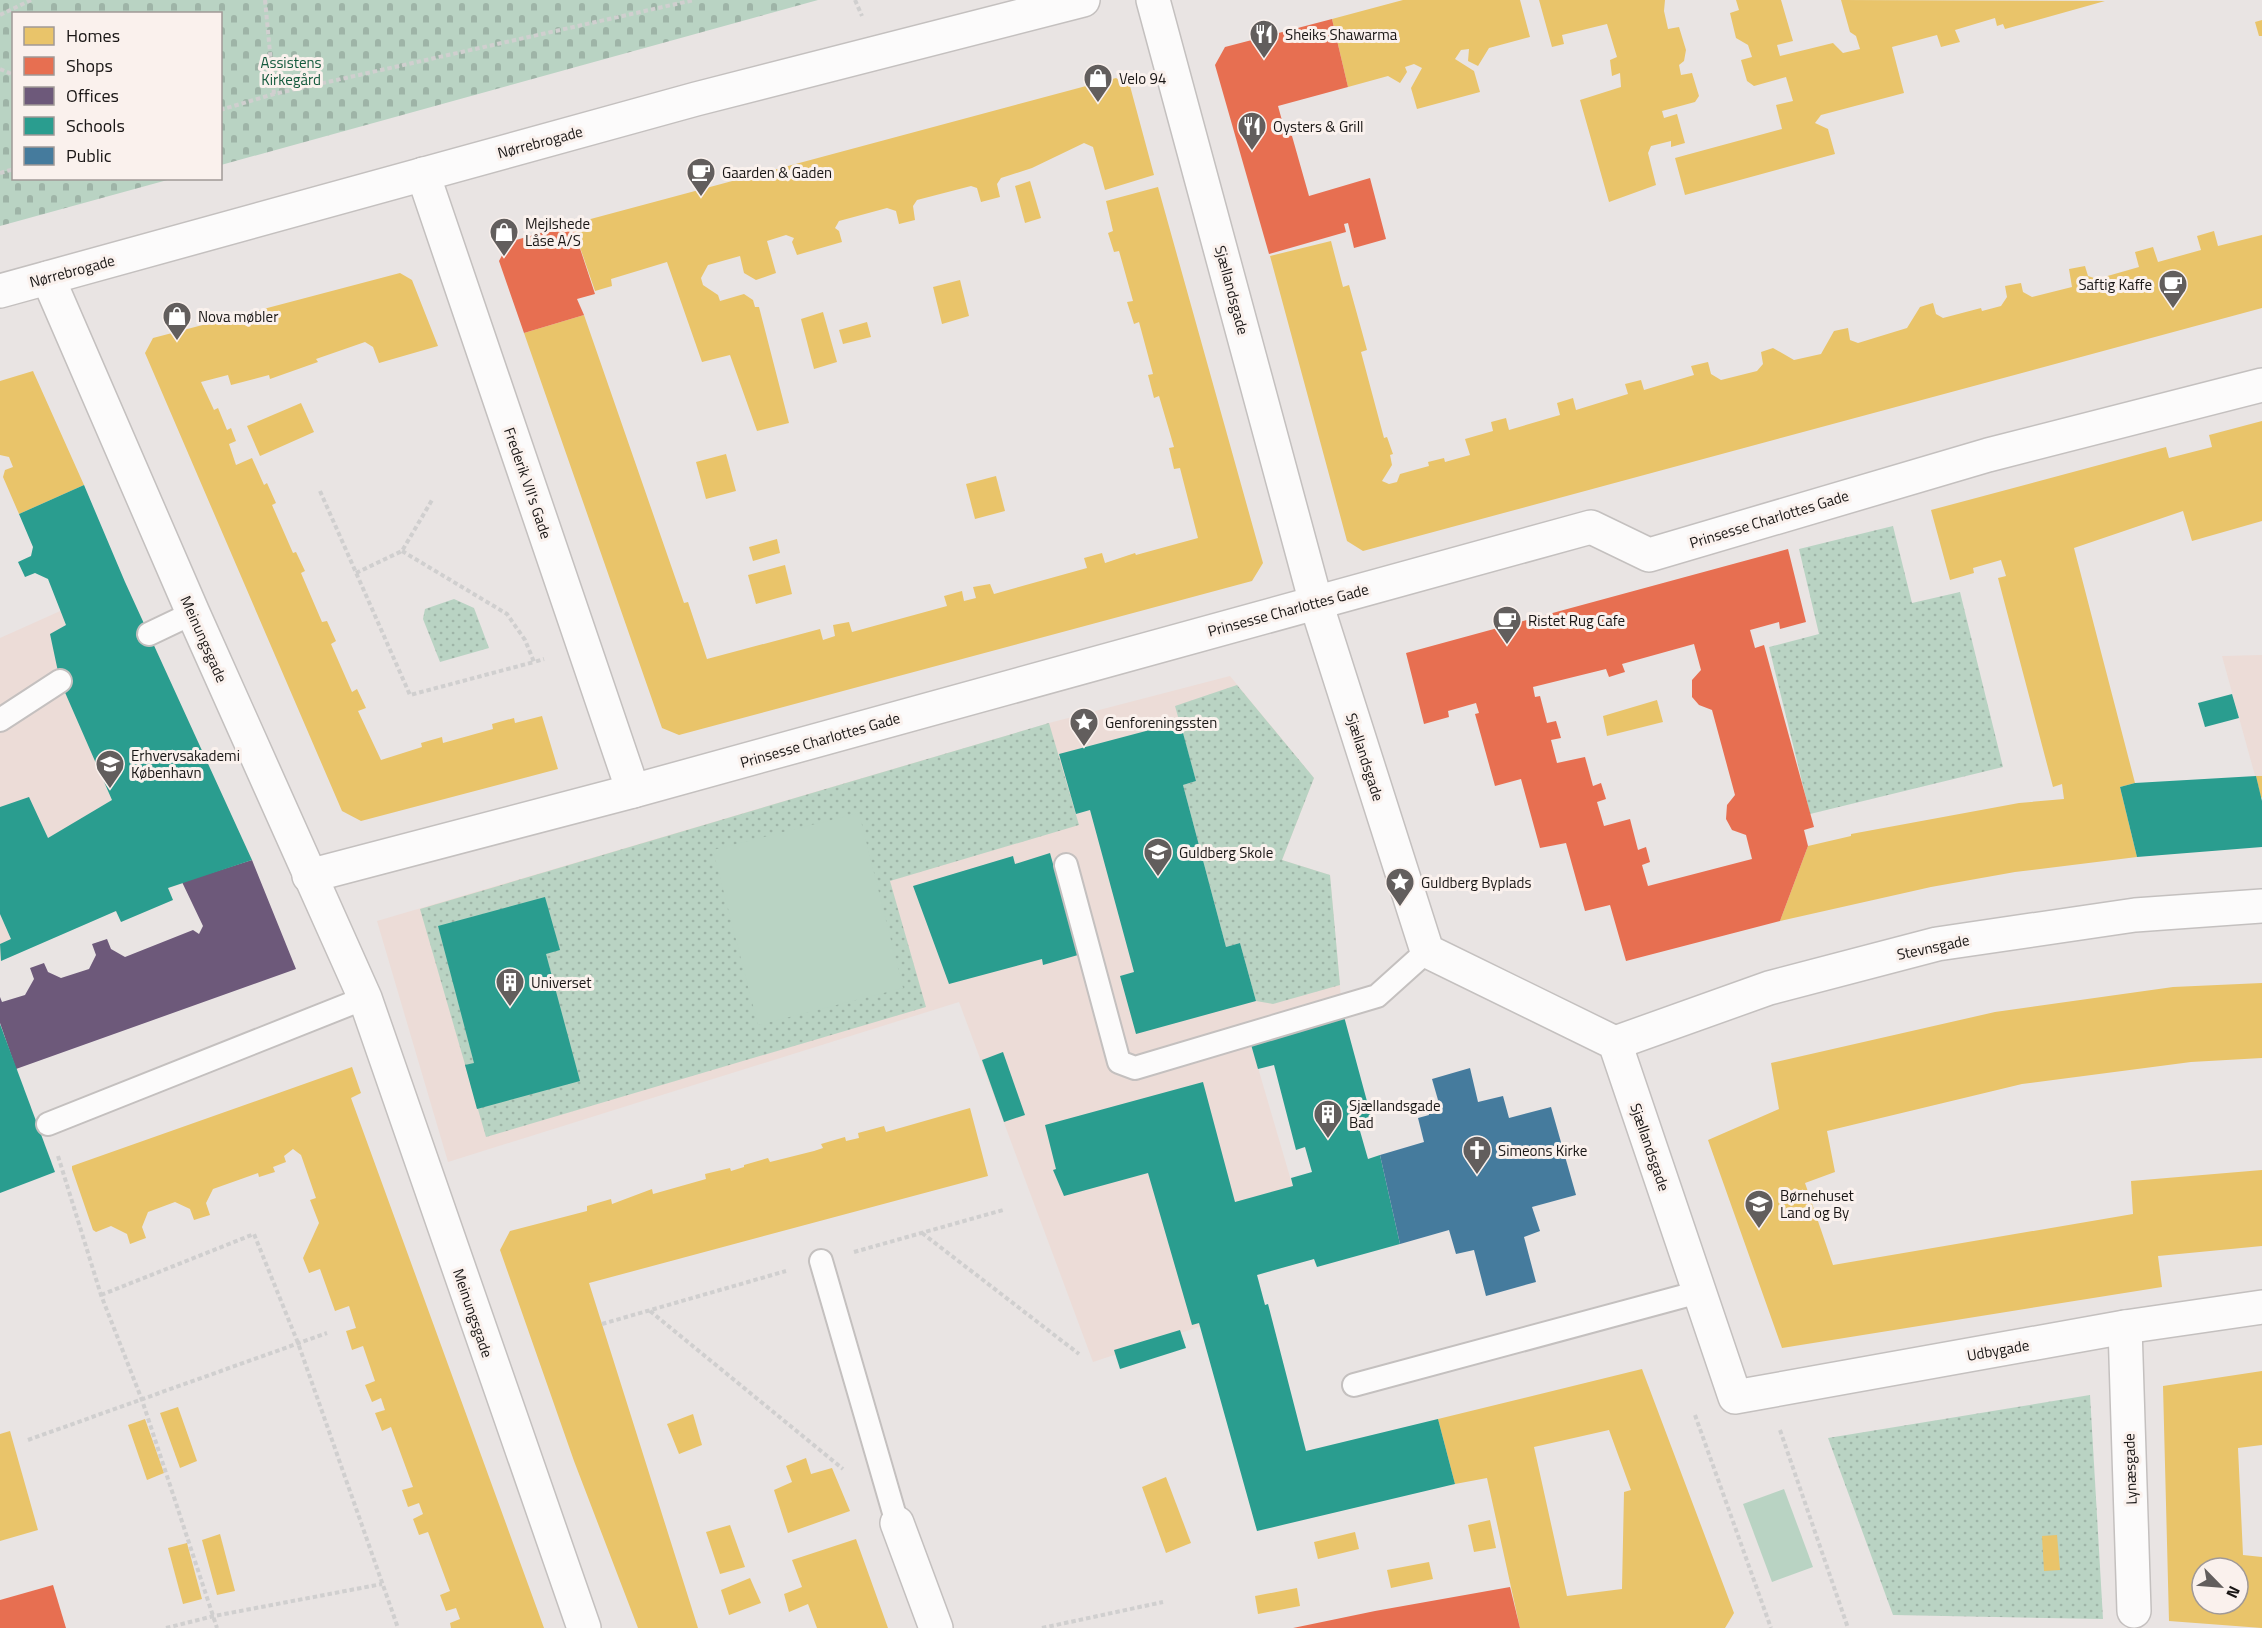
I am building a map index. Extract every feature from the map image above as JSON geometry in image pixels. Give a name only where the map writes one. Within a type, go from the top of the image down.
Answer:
[{"type":"street","name":"Nørrebrogade","points":[[0,291],[696,99],[1083,0]]},
{"type":"street","name":"Sjællandsgade","points":[[1153,0],[1316,603],[1427,951]]},
{"type":"street","name":"Frederik VII's Gade","points":[[423,174],[633,791]]},
{"type":"street","name":"Meinungsgade","points":[[48,278],[193,613],[365,998],[584,1628]]},
{"type":"street","name":"Prinsesse Charlottes Gade","points":[[309,876],[633,791],[1591,527],[1649,555],[1988,454],[2262,385]]},
{"type":"street","name":"Stevnsgade","points":[[1615,1043],[1769,987],[1937,944],[2135,915],[2262,906]]},
{"type":"street","points":[[1427,951],[1615,1043]]},
{"type":"street","name":"Sjællandsgade","points":[[1615,1043],[1735,1397]]},
{"type":"street","name":"Udbygade","points":[[1735,1397],[2125,1327],[2262,1307]]},
{"type":"street","name":"Lynæsgade","points":[[2125,1327],[2134,1611]]},
{"type":"street","points":[[897,1523],[936,1628]]},
{"type":"lane","points":[[148,634],[193,613]]},
{"type":"lane","points":[[0,720],[60,681]]},
{"type":"lane","points":[[1066,865],[1119,1062],[1135,1068],[1377,996],[1427,951]]},
{"type":"lane","points":[[48,1124],[365,998]]},
{"type":"lane","points":[[821,1261],[897,1523]]},
{"type":"lane","points":[[1353,1384],[1699,1292]]},
{"type":"path","points":[[0,15],[31,0]]},
{"type":"path","points":[[265,0],[274,94]]},
{"type":"path","points":[[222,109],[274,94],[694,0]]},
{"type":"path","points":[[320,491],[410,695],[583,648]]},
{"type":"path","points":[[356,573],[402,551],[432,500]]},
{"type":"path","points":[[402,551],[507,614],[525,640],[534,662]]},
{"type":"path","points":[[48,1124],[101,1295],[142,1400],[217,1628]]},
{"type":"path","points":[[921,1233],[1079,1354]]},
{"type":"path","points":[[101,1295],[254,1234],[298,1343],[398,1628]]},
{"type":"path","points":[[649,1310],[845,1471],[883,1475]]},
{"type":"path","points":[[28,1440],[327,1333]]},
{"type":"path","points":[[1735,1397],[1692,1407],[1771,1628]]},
{"type":"path","points":[[166,1628],[214,1616],[382,1584]]},
{"type":"path","points":[[1042,1628],[1163,1602]]},
{"type":"shaded area","name":"Erhvervsakademi København","points":[[125,582],[252,860],[169,888],[173,900],[121,922],[115,911],[0,961],[0,638]]},
{"type":"shaded area","points":[[2262,655],[2262,801],[2222,656]]},
{"type":"shaded area","points":[[1230,676],[1314,778],[1282,860],[1330,875],[1342,1009],[1249,1037],[1314,1259],[1257,1275],[1265,1305],[1093,1362],[959,1002],[448,1162],[377,921],[1049,723]]},
{"type":"green space","name":"Assistens Kirkegård","points":[[0,0],[818,0],[222,165],[222,12],[12,12],[12,180],[167,180],[0,226]]},
{"type":"green space","points":[[1893,526],[1912,603],[1960,592],[2003,767],[1810,814],[1769,647],[1819,634],[1799,549]]},
{"type":"green space","points":[[454,599],[474,608],[489,648],[440,662],[423,619],[425,609]]},
{"type":"green space","points":[[1237,685],[1314,778],[1282,860],[1330,875],[1340,985],[1273,1004],[1256,1001],[1240,943],[1226,947],[1183,785],[1196,781],[1175,706]]},
{"type":"green space","points":[[1049,723],[1079,825],[890,881],[926,1007],[486,1137],[420,909]]},
{"type":"green space","points":[[859,813],[903,988],[758,1025],[713,850]]},
{"type":"green space","points":[[2090,1395],[2103,1619],[1893,1615],[1828,1438]]},
{"type":"green space","points":[[1784,1489],[1813,1567],[1772,1582],[1743,1504]]},
{"type":"building: Homes","points":[[1403,0],[1520,0],[1530,37],[1489,48],[1478,66],[1468,61],[1469,49],[1461,50],[1455,59],[1474,71],[1480,92],[1417,109],[1411,88],[1422,68],[1414,64],[1405,67],[1407,72],[1400,83],[1388,76],[1348,87],[1332,19]]},
{"type":"building: Homes","points":[[1539,0],[1665,0],[1664,11],[1668,29],[1679,27],[1686,50],[1684,61],[1679,65],[1681,75],[1692,73],[1699,96],[1695,102],[1662,111],[1664,118],[1677,114],[1685,143],[1671,147],[1671,141],[1651,146],[1648,153],[1656,185],[1609,202],[1580,100],[1621,87],[1620,73],[1612,76],[1610,60],[1617,57],[1607,24],[1562,35],[1564,44],[1552,47]]},
{"type":"building: Homes","points":[[1736,0],[1781,0],[1793,41],[1777,45],[1780,56],[1833,43],[1843,53],[1860,49],[1856,36],[1850,32],[1841,0],[2105,1],[2005,29],[2003,24],[1997,26],[1995,18],[1955,30],[1960,42],[1941,47],[1937,35],[1892,47],[1904,93],[1821,115],[1815,123],[1828,129],[1835,154],[1685,195],[1675,158],[1782,129],[1776,105],[1793,101],[1786,77],[1754,86],[1747,81],[1741,60],[1752,57],[1748,45],[1736,38],[1730,13],[1739,10]]},
{"type":"building: Homes","points":[[2262,20],[2262,36],[2259,36],[2255,22]]},
{"type":"building: Homes","points":[[1116,78],[1130,86],[1154,175],[1105,190],[1093,147],[1084,143],[1032,168],[1001,178],[997,184],[1000,197],[981,202],[977,188],[971,186],[917,200],[913,206],[915,220],[899,224],[896,211],[887,208],[839,221],[835,228],[839,231],[842,242],[797,255],[792,242],[794,238],[786,235],[767,241],[776,273],[756,280],[744,273],[740,256],[708,265],[701,278],[703,285],[718,295],[720,301],[744,294],[753,300],[755,307],[759,307],[789,423],[757,431],[730,355],[702,362],[667,262],[611,279],[612,286],[595,291],[572,224]]},
{"type":"building: Homes","points":[[1030,181],[1041,218],[1025,223],[1015,186]]},
{"type":"building: Homes","points":[[1158,187],[1263,563],[1252,581],[679,735],[662,728],[524,333],[584,315],[684,603],[688,602],[707,659],[820,629],[823,640],[835,636],[833,625],[849,622],[852,632],[947,606],[944,596],[962,591],[964,601],[976,598],[973,587],[990,584],[994,594],[1087,568],[1084,558],[1102,553],[1105,563],[1135,553],[1136,555],[1198,538],[1180,468],[1174,469],[1169,448],[1174,447],[1159,396],[1154,398],[1148,375],[1153,374],[1139,322],[1134,324],[1127,302],[1133,301],[1119,251],[1114,252],[1108,233],[1113,231],[1106,201]]},
{"type":"building: Homes","points":[[2214,231],[2218,246],[2262,235],[2262,308],[1363,551],[1347,541],[1270,256],[1331,241],[1343,287],[1349,285],[1367,350],[1361,352],[1384,438],[1387,437],[1393,454],[1390,455],[1392,465],[1382,481],[1389,484],[1397,482],[1400,474],[1429,466],[1428,462],[1444,458],[1445,462],[1470,455],[1465,439],[1493,431],[1491,422],[1506,418],[1509,430],[1560,415],[1557,403],[1573,398],[1576,410],[1628,394],[1625,384],[1641,380],[1644,390],[1694,375],[1691,366],[1708,362],[1711,374],[1721,380],[1757,371],[1763,364],[1761,352],[1773,348],[1794,360],[1821,354],[1834,331],[1848,328],[1850,340],[1858,343],[1907,328],[1920,307],[1933,303],[1936,314],[1943,318],[1981,308],[1982,311],[2001,306],[2007,297],[2005,286],[2021,283],[2023,292],[2032,297],[2072,287],[2069,269],[2085,266],[2088,276],[2097,279],[2139,267],[2135,252],[2153,247],[2158,262],[2201,250],[2197,236]]},
{"type":"building: Homes","points":[[400,273],[412,280],[438,346],[379,363],[373,347],[365,342],[316,359],[318,362],[270,379],[269,375],[231,385],[228,375],[201,382],[214,410],[218,408],[227,430],[231,428],[236,441],[229,444],[236,465],[252,458],[264,485],[267,483],[276,503],[272,505],[293,553],[296,552],[305,571],[301,573],[322,622],[327,621],[336,641],[331,644],[352,692],[357,689],[366,708],[358,711],[381,760],[422,747],[421,743],[442,737],[443,743],[493,729],[492,724],[514,718],[515,723],[542,716],[558,769],[361,821],[342,811],[145,353],[153,338]]},
{"type":"building: Homes","points":[[960,280],[969,316],[942,324],[933,287]]},
{"type":"building: Homes","points":[[823,312],[837,362],[814,369],[801,319]]},
{"type":"building: Homes","points":[[867,322],[871,337],[843,344],[839,330]]},
{"type":"building: Homes","points":[[33,371],[84,485],[19,514],[3,477],[5,470],[13,467],[9,457],[0,455],[0,381]]},
{"type":"building: Homes","points":[[301,403],[314,432],[260,456],[247,426]]},
{"type":"building: Homes","points":[[2262,421],[2262,521],[2192,541],[2183,511],[2074,548],[2135,783],[2120,787],[2137,857],[2015,872],[1931,887],[1780,921],[1808,846],[1851,836],[1851,834],[2019,803],[2064,799],[2062,784],[2053,787],[1998,578],[2006,576],[2001,560],[1973,568],[1974,573],[1950,580],[1931,510],[2166,447],[2169,458],[2212,447],[2209,435]]},
{"type":"building: Homes","points":[[726,454],[736,491],[706,499],[696,462]]},
{"type":"building: Homes","points":[[996,476],[1005,511],[975,519],[966,484]]},
{"type":"building: Homes","points":[[777,539],[780,553],[753,561],[749,547]]},
{"type":"building: Homes","points":[[785,565],[792,594],[756,604],[748,575]]},
{"type":"building: Homes","points":[[1657,700],[1663,722],[1607,736],[1603,716]]},
{"type":"building: Homes","points":[[2256,776],[2262,776],[2261,798]]},
{"type":"building: Homes","points":[[2262,983],[2262,1058],[2191,1062],[2022,1084],[1827,1131],[1835,1172],[1805,1183],[1833,1265],[2133,1214],[2131,1181],[2262,1170],[2262,1246],[2158,1256],[2162,1287],[1782,1348],[1708,1140],[1779,1109],[1771,1063],[1995,1012],[2173,987]]},
{"type":"building: Homes","points":[[352,1067],[361,1093],[351,1098],[544,1628],[451,1628],[450,1623],[460,1619],[456,1608],[446,1611],[440,1595],[450,1591],[428,1532],[419,1535],[413,1519],[423,1514],[419,1503],[408,1507],[402,1490],[413,1487],[391,1427],[382,1431],[375,1413],[385,1410],[381,1398],[372,1402],[365,1385],[375,1381],[363,1346],[352,1350],[346,1331],[356,1328],[349,1306],[335,1311],[320,1269],[309,1273],[303,1258],[319,1223],[310,1200],[316,1198],[301,1155],[293,1149],[284,1156],[286,1162],[273,1167],[275,1172],[259,1177],[258,1173],[213,1189],[206,1203],[210,1215],[194,1220],[190,1209],[175,1202],[148,1212],[142,1227],[146,1238],[130,1244],[127,1234],[111,1226],[96,1232],[93,1230],[72,1169],[72,1166]]},
{"type":"building: Homes","points":[[970,1108],[988,1176],[589,1283],[698,1628],[638,1628],[574,1461],[500,1250],[510,1231],[587,1211],[587,1206],[611,1199],[612,1204],[652,1189],[653,1194],[706,1179],[705,1174],[730,1168],[731,1171],[768,1158],[770,1162],[814,1151],[823,1148],[821,1144],[845,1137],[846,1141],[859,1138],[858,1133],[884,1126],[886,1132]]},
{"type":"building: Homes","points":[[1642,1369],[1734,1613],[1725,1628],[1520,1628],[1487,1478],[1455,1484],[1438,1419]],"holes":[[[1609,1430],[1631,1490],[1624,1492],[1622,1589],[1567,1596],[1534,1447]]]},
{"type":"building: Homes","points":[[2262,1371],[2262,1445],[2238,1448],[2243,1555],[2262,1557],[2262,1628],[2169,1621],[2163,1386]]},
{"type":"building: Homes","points":[[178,1407],[197,1461],[180,1468],[160,1413]]},
{"type":"building: Homes","points":[[693,1414],[702,1445],[679,1454],[667,1424]]},
{"type":"building: Homes","points":[[145,1419],[164,1473],[147,1480],[128,1425]]},
{"type":"building: Homes","points":[[10,1431],[38,1530],[0,1541],[0,1434]]},
{"type":"building: Homes","points":[[806,1458],[811,1474],[832,1468],[850,1511],[788,1533],[774,1490],[792,1482],[786,1466]]},
{"type":"building: Homes","points":[[1166,1477],[1191,1543],[1166,1553],[1142,1487]]},
{"type":"building: Homes","points":[[1490,1520],[1496,1548],[1474,1552],[1468,1525]]},
{"type":"building: Homes","points":[[730,1525],[745,1567],[720,1574],[706,1532]]},
{"type":"building: Homes","points":[[1355,1532],[1359,1549],[1318,1559],[1314,1542]]},
{"type":"building: Homes","points":[[220,1534],[235,1591],[217,1595],[202,1540]]},
{"type":"building: Homes","points":[[2057,1535],[2060,1570],[2044,1571],[2042,1536]]},
{"type":"building: Homes","points":[[856,1539],[888,1628],[817,1628],[808,1604],[789,1612],[784,1594],[802,1587],[792,1560]]},
{"type":"building: Homes","points":[[187,1543],[202,1599],[183,1604],[168,1548]]},
{"type":"building: Homes","points":[[1429,1562],[1433,1579],[1391,1588],[1387,1570]]},
{"type":"building: Homes","points":[[750,1578],[761,1603],[729,1615],[721,1590]]},
{"type":"building: Homes","points":[[1297,1588],[1300,1606],[1258,1614],[1255,1596]]},
{"type":"building: Shops","points":[[1332,19],[1348,87],[1278,106],[1286,135],[1292,136],[1309,196],[1370,178],[1386,239],[1354,248],[1348,223],[1344,224],[1346,232],[1269,254],[1215,65],[1225,47]]},
{"type":"building: Shops","points":[[572,224],[595,294],[577,299],[584,315],[524,333],[499,261],[509,242]]},
{"type":"building: Shops","points":[[1788,549],[1806,622],[1780,629],[1779,622],[1750,630],[1755,648],[1764,645],[1814,827],[1804,830],[1808,846],[1780,921],[1626,961],[1610,905],[1585,911],[1566,843],[1540,848],[1521,779],[1495,786],[1475,714],[1479,713],[1476,703],[1448,711],[1449,717],[1424,724],[1406,653]],"holes":[[[1694,644],[1701,670],[1692,680],[1692,697],[1699,705],[1712,710],[1735,795],[1727,805],[1726,819],[1732,830],[1746,835],[1752,859],[1648,886],[1642,865],[1650,862],[1646,847],[1638,850],[1630,819],[1604,826],[1597,802],[1606,799],[1601,783],[1593,786],[1585,757],[1557,763],[1551,740],[1561,738],[1556,721],[1547,723],[1540,696],[1535,697],[1533,687],[1606,669],[1609,677],[1625,672],[1622,664]]]},
{"type":"building: Shops","points":[[53,1585],[66,1628],[0,1628],[0,1600]]},
{"type":"building: Shops","points":[[1510,1587],[1520,1628],[1293,1628],[1375,1611]]},
{"type":"building: Offices","points":[[252,860],[296,969],[16,1069],[0,1023],[0,997],[2,1002],[25,995],[34,979],[30,968],[44,963],[48,972],[61,978],[89,969],[96,955],[92,944],[107,939],[111,949],[125,957],[193,930],[199,934],[203,926],[182,882]]},
{"type":"building: Schools","name":"Erhvervsakademi København","points":[[84,485],[125,582],[252,860],[168,888],[173,900],[121,922],[116,911],[1,961],[0,944],[11,939],[0,914],[0,807],[29,797],[48,838],[112,800],[60,681],[50,634],[66,625],[48,579],[35,573],[25,577],[18,562],[31,556],[33,547],[19,514]]},
{"type":"building: Schools","points":[[2232,694],[2239,718],[2205,727],[2198,703]]},
{"type":"building: Schools","name":"Guldberg Skole","points":[[1180,722],[1196,781],[1183,785],[1226,947],[1240,943],[1256,1001],[1136,1034],[1120,976],[1134,972],[1090,810],[1076,814],[1059,754]]},
{"type":"building: Schools","points":[[2256,776],[2262,801],[2262,847],[2137,857],[2120,787],[2135,783]]},
{"type":"building: Schools","points":[[1050,853],[1078,955],[1043,965],[1042,959],[949,984],[913,886],[1013,856],[1015,864]]},
{"type":"building: Schools","name":"Universet","points":[[545,897],[560,950],[546,954],[580,1081],[477,1109],[465,1065],[474,1063],[438,926]]},
{"type":"building: Schools","points":[[1342,1009],[1374,1127],[1360,1131],[1368,1159],[1380,1155],[1400,1244],[1317,1267],[1314,1259],[1257,1275],[1265,1305],[1268,1304],[1306,1451],[1438,1419],[1455,1484],[1257,1531],[1199,1323],[1192,1325],[1148,1173],[1064,1196],[1053,1170],[1056,1169],[1045,1125],[1203,1082],[1235,1202],[1293,1186],[1291,1178],[1312,1172],[1305,1147],[1296,1150],[1274,1065],[1258,1069],[1250,1041]]},
{"type":"building: Schools","points":[[0,1024],[55,1172],[0,1193]]},
{"type":"building: Schools","points":[[1003,1052],[1025,1115],[1004,1122],[982,1060]]},
{"type":"building: Schools","points":[[1180,1330],[1186,1348],[1120,1369],[1114,1350]]},
{"type":"building: Public","name":"Simeons Kirke","points":[[1470,1068],[1478,1102],[1503,1096],[1509,1118],[1551,1107],[1576,1195],[1532,1207],[1540,1231],[1524,1237],[1536,1282],[1486,1296],[1474,1250],[1456,1254],[1449,1230],[1400,1244],[1380,1155],[1424,1142],[1418,1118],[1429,1115],[1428,1108],[1431,1102],[1438,1100],[1432,1079]]},
{"type":"place","name":"Sheiks Shawarma","points":[[1264,60]]},
{"type":"place","name":"Velo 94","points":[[1098,104]]},
{"type":"place","name":"Oysters & Grill","points":[[1252,152]]},
{"type":"place","name":"Gaarden & Gaden","points":[[701,198]]},
{"type":"place","name":"Mejlshede Låse A/S","points":[[504,258]]},
{"type":"place","name":"Saftig Kaffe","points":[[2173,310]]},
{"type":"place","name":"Nova møbler","points":[[177,342]]},
{"type":"place","name":"Ristet Rug Cafe","points":[[1507,646]]},
{"type":"place","name":"Genforeningssten","points":[[1084,748]]},
{"type":"place","name":"Erhvervsakademi København","points":[[110,790]]},
{"type":"place","name":"Guldberg Skole","points":[[1158,878]]},
{"type":"place","name":"Guldberg Byplads","points":[[1400,908]]},
{"type":"place","name":"Universet","points":[[510,1008]]},
{"type":"place","name":"Sjællandsgade Bad","points":[[1328,1140]]},
{"type":"place","name":"Simeons Kirke","points":[[1477,1176]]},
{"type":"place","name":"Børnehuset Land og By","points":[[1759,1230]]}]
